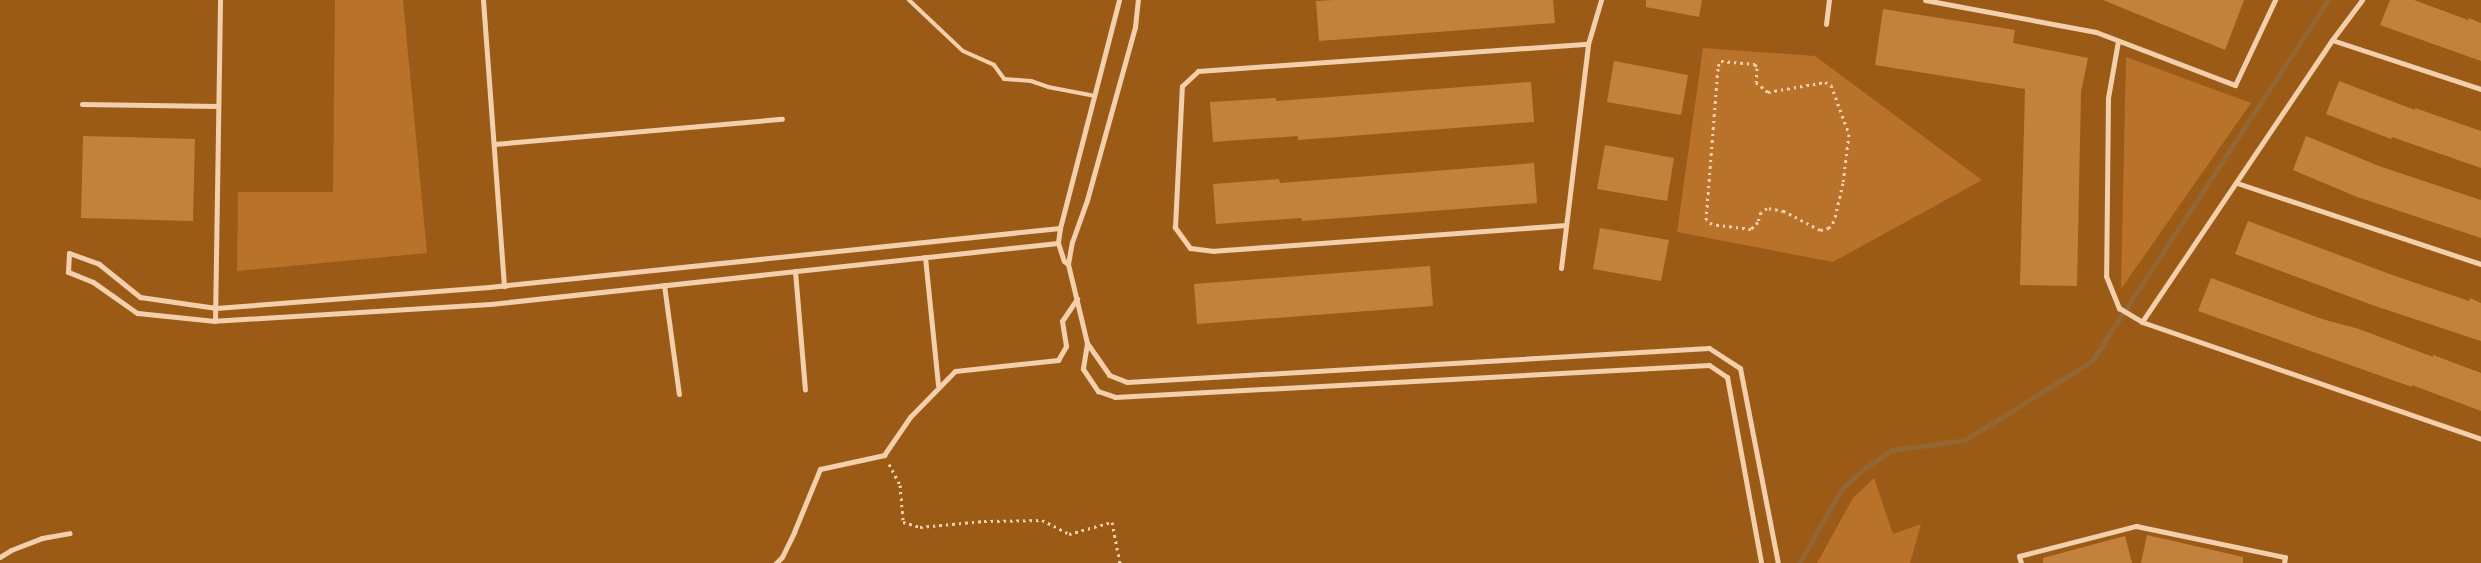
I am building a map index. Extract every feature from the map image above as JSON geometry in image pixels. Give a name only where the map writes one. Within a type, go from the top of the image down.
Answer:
[{"type":"street","points":[[215,321],[220,0]]},
{"type":"street","points":[[483,0],[504,286]]},
{"type":"street","points":[[1068,264],[1064,261],[1058,243],[1060,228],[1119,0]]},
{"type":"street","points":[[1138,0],[1135,27],[1087,200],[1072,242],[1068,264],[1087,343],[1084,369],[1098,391],[1115,397],[1708,365],[1727,378],[1761,563]]},
{"type":"street","points":[[1561,268],[1588,44],[1601,0]]},
{"type":"street","points":[[1826,24],[1829,0]]},
{"type":"street","points":[[1926,0],[2096,32],[2235,85],[2275,0]]},
{"type":"street","points":[[2142,322],[2332,40],[2362,0]]},
{"type":"street","points":[[2332,40],[2481,89]]},
{"type":"street","points":[[2118,41],[2108,98],[2106,276],[2119,308],[2142,322],[2481,439]]},
{"type":"street","points":[[1566,225],[1214,251],[1190,248],[1176,227],[1182,86],[1198,71],[1588,44]]},
{"type":"street","points":[[82,104],[218,106]]},
{"type":"street","points":[[494,144],[782,119]]},
{"type":"street","points":[[2236,183],[2481,264]]},
{"type":"street","points":[[1058,243],[490,304],[215,321],[137,313],[93,282],[68,272],[70,253],[99,264],[140,297],[216,308],[504,286],[1060,228]]},
{"type":"street","points":[[925,257],[938,385]]},
{"type":"street","points":[[795,271],[805,390]]},
{"type":"street","points":[[664,285],[679,394]]},
{"type":"street","points":[[776,563],[782,557],[790,541],[820,469],[884,455],[910,416],[938,385],[955,370],[1058,360],[1066,346],[1062,321],[1077,299]]},
{"type":"street","points":[[1087,343],[1109,374],[1128,382],[1709,348],[1740,368],[1778,563]]},
{"type":"street","points":[[2021,563],[2019,556],[2136,526],[2285,557],[2284,563]]},
{"type":"street","points":[[0,557],[11,550],[42,538],[70,533]]},
{"type":"lane","points":[[909,0],[963,51],[994,65],[1004,79],[1031,81],[1048,87],[1094,96]]},
{"type":"path","points":[[1721,61],[1755,64],[1757,68],[1756,82],[1768,92],[1825,82],[1831,85],[1849,134],[1843,183],[1834,221],[1829,228],[1820,230],[1784,212],[1766,208],[1761,212],[1758,222],[1751,229],[1712,224],[1706,220],[1718,66],[1721,61]]},
{"type":"path","points":[[884,455],[900,485],[903,522],[920,527],[984,521],[1042,520],[1069,534],[1112,522],[1120,563]]},
{"type":"shaded area","points":[[335,0],[403,0],[427,253],[237,271],[238,192],[333,192]]},
{"type":"shaded area","points":[[1703,48],[1815,56],[1982,180],[1833,262],[1677,232]]},
{"type":"shaded area","points":[[2126,57],[2251,103],[2121,289]]},
{"type":"shaded area","points":[[1874,478],[1893,534],[1921,524],[1910,563],[1817,563],[1853,498]]},
{"type":"building","points":[[1553,0],[1555,23],[1319,41],[1316,1]]},
{"type":"building","points":[[1646,0],[1702,0],[1699,17],[1646,7]]},
{"type":"building","points":[[2103,0],[2244,0],[2225,50]]},
{"type":"building","points":[[2390,0],[2414,0],[2481,23],[2481,61],[2380,25]]},
{"type":"building","points":[[1883,9],[2015,30],[2013,43],[2088,58],[2081,92],[2077,286],[2020,285],[2025,89],[1875,65]]},
{"type":"building","points":[[1614,61],[1688,75],[1681,115],[1607,102]]},
{"type":"building","points":[[2339,81],[2415,110],[2415,108],[2481,131],[2481,168],[2392,137],[2391,139],[2326,114]]},
{"type":"building","points":[[1531,82],[1534,122],[1298,140],[1298,136],[1213,142],[1210,102],[1276,98],[1276,101]]},
{"type":"building","points":[[83,136],[195,139],[193,221],[81,218]]},
{"type":"building","points":[[2306,136],[2379,166],[2481,200],[2481,238],[2357,197],[2293,170]]},
{"type":"building","points":[[1605,145],[1674,158],[1667,201],[1597,189]]},
{"type":"building","points":[[1534,163],[1537,203],[1302,221],[1301,218],[1216,224],[1213,184],[1279,179],[1280,183]]},
{"type":"building","points":[[2248,221],[2395,276],[2469,301],[2470,298],[2481,303],[2481,341],[2375,306],[2235,254]]},
{"type":"building","points":[[1600,228],[1669,240],[1661,281],[1593,269]]},
{"type":"building","points":[[1430,266],[1433,306],[1197,324],[1194,284]]},
{"type":"building","points":[[2211,278],[2322,319],[2359,329],[2481,373],[2481,411],[2412,385],[2412,387],[2198,311]]},
{"type":"building","points":[[2147,535],[2243,557],[2243,563],[2141,563]]},
{"type":"building","points":[[2125,536],[2132,563],[2043,563],[2043,558]]},
{"type":"waterway","points":[[2127,307],[2328,0]]},
{"type":"waterway","points":[[1799,563],[1841,490],[1865,468],[1892,450],[1965,440],[2092,361],[2123,313]]}]
